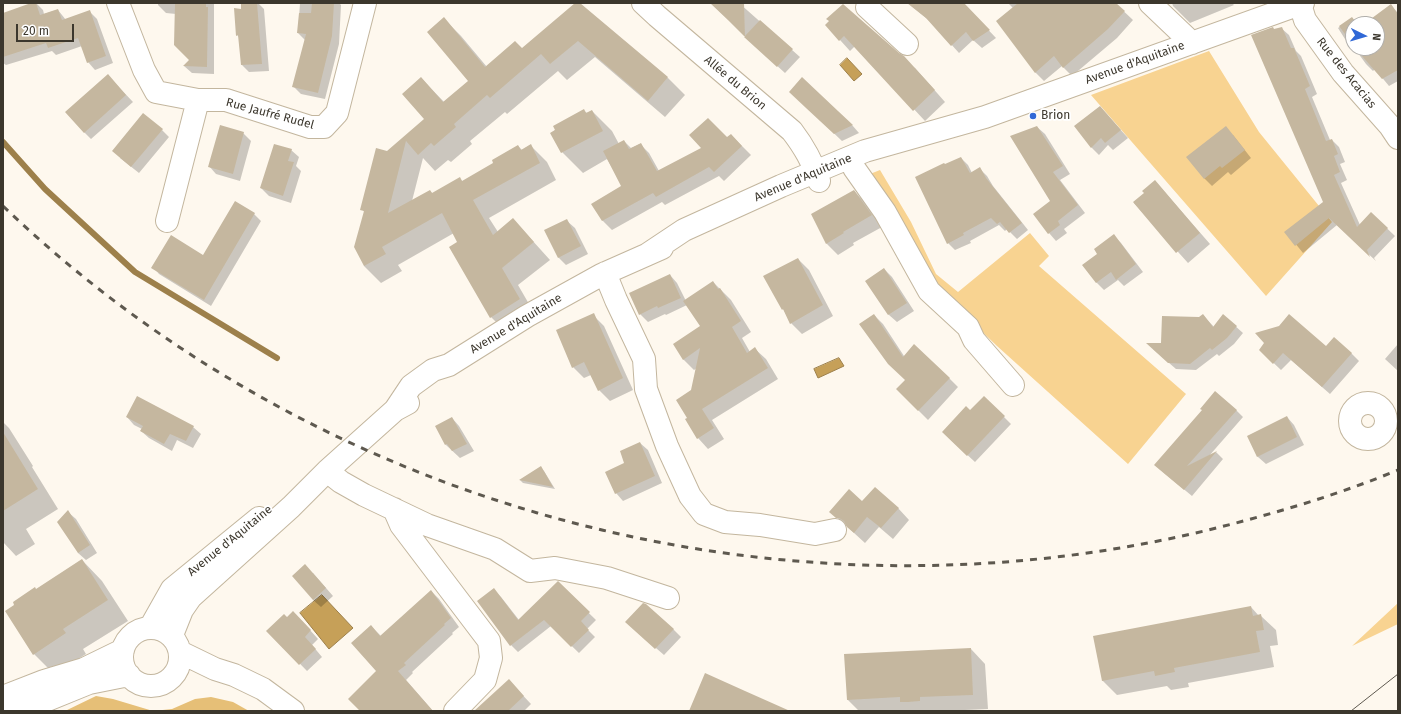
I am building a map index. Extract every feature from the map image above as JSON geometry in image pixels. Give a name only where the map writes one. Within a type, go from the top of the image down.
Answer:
[{"type":"street","name":"Rue Jaufré Rudel","points":[[118,3],[144,70],[156,92],[198,100],[226,100],[310,127],[324,127],[337,113],[365,3]]},
{"type":"street","name":"Allée du Brion","points":[[643,3],[792,131],[807,153],[817,176]]},
{"type":"street","points":[[1150,3],[1192,43]]},
{"type":"street","points":[[867,4],[907,44]]},
{"type":"street","name":"Avenue d'Aquitaine","points":[[176,653],[182,610],[191,597],[291,507],[327,470],[395,410],[411,386],[433,370],[449,365],[526,316],[605,273],[648,254],[684,230],[781,186],[854,168],[966,123],[1302,4]]},
{"type":"street","name":"Rue des Acacias","points":[[1302,4],[1305,20],[1343,73],[1390,126],[1398,138]]},
{"type":"street","points":[[167,221],[198,100]]},
{"type":"street","name":"Avenue d'Aquitaine","points":[[817,176],[865,152],[966,123]]},
{"type":"street","points":[[854,168],[885,212],[929,291],[968,326],[974,340],[1013,385]]},
{"type":"street","points":[[605,273],[644,359],[646,389],[667,446],[690,496],[704,514],[725,522],[816,534],[835,530]]},
{"type":"street","points":[[327,470],[340,482],[364,495],[427,525],[495,549],[530,571],[555,568],[607,578],[668,598]]},
{"type":"street","name":"Avenue d'Aquitaine","points":[[150,628],[172,589],[284,498],[327,470]]},
{"type":"street","points":[[394,509],[402,525],[489,641],[491,658],[485,680],[455,711]]},
{"type":"street","points":[[150,628],[164,630],[176,653],[171,678],[164,683],[154,686],[136,682],[129,676],[124,668],[122,659],[126,642],[132,635],[138,630],[150,628]]},
{"type":"street","points":[[3,696],[44,681],[84,669],[123,650]]},
{"type":"street","points":[[176,653],[234,675],[263,689],[292,711]]},
{"type":"street","points":[[13,711],[40,703],[89,683],[129,676]]},
{"type":"shaded area","points":[[1209,51],[1259,132],[1332,222],[1266,296],[1091,95]]},
{"type":"shaded area","points":[[847,58],[862,74],[854,81],[840,65]]},
{"type":"shaded area","points":[[880,170],[911,222],[936,274],[958,292],[1030,233],[1049,256],[1039,266],[1186,394],[1128,464],[997,346],[944,295],[870,174]]},
{"type":"shaded area","points":[[839,358],[844,366],[818,378],[814,369]]},
{"type":"shaded area","points":[[322,595],[353,628],[329,649],[300,613]]},
{"type":"shaded area","points":[[1398,603],[1398,624],[1352,646]]},
{"type":"shaded area","points":[[96,696],[113,699],[153,711],[65,711]]},
{"type":"shaded area","points":[[211,697],[233,702],[249,711],[153,711],[172,709],[195,699]]},
{"type":"building","points":[[31,3],[36,3],[40,15],[58,9],[62,20],[90,10],[106,56],[87,63],[78,38],[48,48],[46,43],[3,57],[3,13]]},
{"type":"building","points":[[175,3],[206,3],[206,7],[208,7],[207,67],[183,66],[189,60],[174,45]]},
{"type":"building","points":[[241,3],[257,3],[262,64],[241,65],[238,35],[236,36],[234,8],[241,9]]},
{"type":"building","points":[[312,3],[334,3],[332,36],[318,93],[292,87],[306,34],[297,33],[299,13],[311,13]]},
{"type":"building","points":[[575,3],[580,3],[668,77],[648,101],[578,41],[550,64],[541,54],[490,98],[487,95],[454,124],[456,127],[434,146],[431,143],[418,155],[406,141],[388,213],[430,190],[432,193],[460,177],[462,181],[493,163],[492,160],[518,145],[521,150],[531,144],[540,163],[473,200],[493,235],[513,218],[534,242],[502,268],[520,299],[490,318],[449,247],[457,242],[442,213],[382,247],[386,254],[364,266],[354,247],[364,211],[360,210],[376,148],[387,151],[424,119],[402,94],[421,77],[443,102],[468,81],[427,32],[444,17],[485,67],[515,41],[522,48]]},
{"type":"building","points":[[710,3],[744,3],[745,37],[728,20]]},
{"type":"building","points":[[907,3],[964,3],[990,30],[973,41],[966,32],[951,46],[926,18]]},
{"type":"building","points":[[1018,3],[1116,3],[1125,11],[1108,29],[1063,68],[1054,56],[1035,73],[996,21]]},
{"type":"building","points":[[843,4],[904,56],[935,90],[913,111],[844,36],[839,41],[825,25],[829,21],[826,19]]},
{"type":"building","points":[[1391,4],[1398,14],[1398,70],[1382,79],[1362,56],[1385,56],[1385,16],[1375,16]]},
{"type":"building","points":[[760,20],[793,49],[777,67],[744,37]]},
{"type":"building","points":[[1345,22],[1345,34],[1339,26]]},
{"type":"building","points":[[1273,27],[1274,29],[1282,27],[1291,48],[1294,48],[1310,86],[1305,89],[1326,141],[1332,139],[1338,154],[1334,156],[1340,172],[1334,175],[1357,227],[1371,212],[1388,228],[1367,250],[1370,257],[1329,218],[1295,246],[1284,232],[1323,202],[1251,35]]},
{"type":"building","points":[[108,74],[126,95],[84,133],[65,112]]},
{"type":"building","points":[[802,77],[853,125],[834,134],[789,92]]},
{"type":"building","points":[[1100,106],[1121,130],[1105,143],[1101,138],[1091,148],[1074,126]]},
{"type":"building","points":[[584,109],[586,113],[592,110],[603,131],[561,153],[550,133],[555,130],[553,126]]},
{"type":"building","points":[[143,113],[163,129],[131,167],[112,151]]},
{"type":"building","points":[[708,118],[727,137],[731,134],[742,146],[714,172],[709,167],[656,197],[653,193],[602,221],[591,204],[621,186],[603,151],[624,140],[629,149],[641,143],[657,171],[701,148],[689,135]]},
{"type":"building","points":[[220,125],[244,132],[233,174],[208,167]]},
{"type":"building","points":[[1037,126],[1063,166],[1053,172],[1078,205],[1058,221],[1060,225],[1048,234],[1033,214],[1050,201],[1010,136]]},
{"type":"building","points":[[1226,126],[1245,150],[1222,168],[1220,166],[1204,179],[1186,157]]},
{"type":"building","points":[[274,144],[292,149],[288,161],[294,162],[283,196],[260,188]]},
{"type":"building","points":[[961,157],[970,173],[980,167],[986,178],[1022,223],[1009,233],[1000,222],[997,224],[991,218],[963,233],[964,235],[947,244],[915,177],[944,163],[945,164]]},
{"type":"building","points":[[1155,180],[1200,233],[1176,253],[1133,202],[1144,193],[1142,191]]},
{"type":"building","points":[[854,190],[872,215],[826,244],[811,214]]},
{"type":"building","points":[[235,201],[255,213],[204,300],[151,268],[171,235],[203,255]]},
{"type":"building","points":[[567,219],[581,246],[558,258],[544,230]]},
{"type":"building","points":[[1114,234],[1136,264],[1116,280],[1111,272],[1096,283],[1082,265],[1097,254],[1094,249]]},
{"type":"building","points":[[798,258],[823,305],[790,324],[783,309],[782,310],[763,276]]},
{"type":"building","points":[[884,268],[907,303],[888,315],[865,281]]},
{"type":"building","points":[[670,274],[681,298],[658,308],[657,306],[639,315],[629,293]]},
{"type":"building","points":[[713,281],[718,289],[720,288],[741,321],[732,327],[747,353],[755,347],[768,368],[702,409],[714,428],[697,439],[676,400],[691,390],[700,348],[683,360],[673,344],[700,326],[683,301]]},
{"type":"building","points":[[594,313],[623,378],[598,391],[584,362],[572,368],[556,330]]},
{"type":"building","points":[[874,314],[903,357],[914,344],[950,378],[918,411],[896,389],[905,380],[888,364],[859,324]]},
{"type":"building","points":[[1203,314],[1213,327],[1223,314],[1237,326],[1227,338],[1212,350],[1210,348],[1190,364],[1168,363],[1146,343],[1161,343],[1162,316],[1199,317]]},
{"type":"building","points":[[1289,314],[1326,346],[1334,337],[1352,353],[1322,387],[1283,353],[1273,364],[1259,350],[1264,343],[1255,333],[1279,326]]},
{"type":"building","points":[[1215,391],[1237,410],[1187,466],[1217,451],[1184,490],[1154,465],[1202,410],[1200,409]]},
{"type":"building","points":[[137,396],[194,426],[186,441],[170,434],[164,444],[140,431],[143,426],[126,417]]},
{"type":"building","points":[[984,396],[1005,416],[967,456],[942,432],[966,406],[970,410]]},
{"type":"building","points":[[1287,416],[1297,437],[1257,457],[1247,436]]},
{"type":"building","points":[[452,417],[467,444],[452,451],[447,444],[445,445],[435,426]]},
{"type":"building","points":[[3,432],[38,489],[3,511]]},
{"type":"building","points":[[640,442],[655,476],[615,494],[605,472],[624,463],[620,451]]},
{"type":"building","points":[[541,466],[553,487],[519,480]]},
{"type":"building","points":[[875,487],[899,508],[881,528],[867,517],[854,533],[847,527],[844,521],[836,518],[829,512],[849,489],[862,501]]},
{"type":"building","points":[[68,510],[90,545],[78,553],[57,522]]},
{"type":"building","points":[[82,559],[108,600],[63,629],[66,633],[33,655],[5,611],[14,605],[13,602],[35,587],[36,589]]},
{"type":"building","points":[[305,564],[326,588],[313,600],[292,576]]},
{"type":"building","points":[[558,581],[590,612],[581,621],[589,630],[571,647],[544,620],[510,646],[477,601],[494,588],[518,620]]},
{"type":"building","points":[[431,590],[451,618],[404,663],[406,665],[398,671],[433,711],[360,711],[348,699],[376,671],[351,643],[371,625],[380,636]]},
{"type":"building","points":[[643,603],[674,629],[655,649],[625,622]]},
{"type":"building","points":[[1251,606],[1253,616],[1261,614],[1264,630],[1256,631],[1260,652],[1174,668],[1175,672],[1155,676],[1154,671],[1102,681],[1093,636]]},
{"type":"building","points":[[293,611],[311,630],[305,637],[316,649],[299,665],[266,631],[284,614],[287,617]]},
{"type":"building","points":[[971,648],[973,695],[920,697],[920,701],[908,702],[900,702],[900,697],[847,700],[844,654]]},
{"type":"building","points":[[705,673],[745,691],[790,711],[689,711]]},
{"type":"building","points":[[509,679],[524,696],[508,711],[474,711]]},
{"type":"waterway","points":[[3,142],[45,189],[135,272],[277,358]]},
{"type":"tram line","points":[[1351,711],[1398,674]]},
{"type":"railway","points":[[3,206],[128,311],[264,399],[410,469],[563,520],[721,552],[881,565],[1043,558],[1204,531],[1229,525],[1326,497],[1398,470]]},
{"type":"place","name":"Brion","points":[[1033,116]]}]
